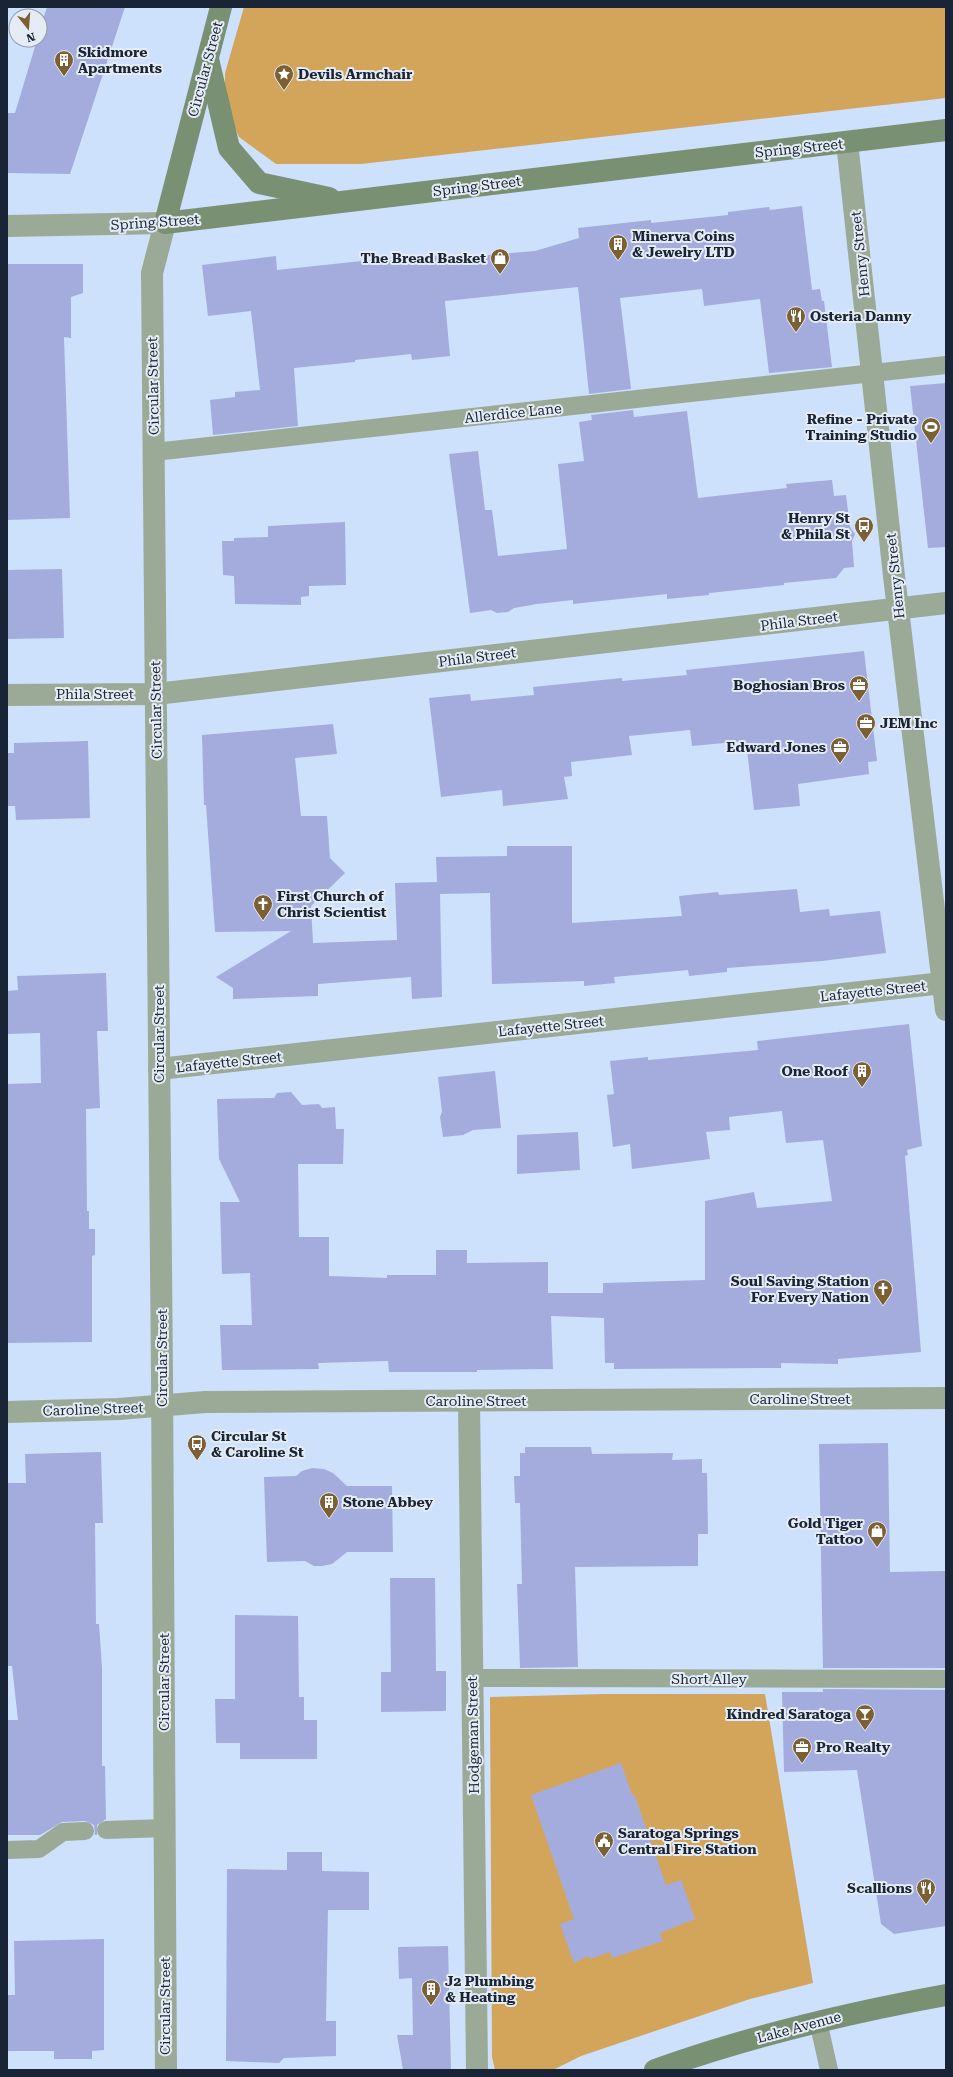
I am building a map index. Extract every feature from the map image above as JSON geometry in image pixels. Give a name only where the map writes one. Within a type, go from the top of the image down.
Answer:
[{"type":"main road","name":"Circular Street","points":[[164,223],[221,7]]},
{"type":"main road","points":[[208,56],[229,148],[259,183],[348,202]]},
{"type":"main road","name":"Spring Street","points":[[164,223],[348,202],[648,164],[946,130]]},
{"type":"main road","name":"Lake Avenue","points":[[655,2070],[818,2021],[862,2010],[946,1995]]},
{"type":"street","name":"Henry Street","points":[[847,142],[898,609],[946,1010]]},
{"type":"street","name":"Spring Street","points":[[7,226],[164,223]]},
{"type":"street","name":"Circular Street","points":[[164,223],[152,272],[160,1069],[166,2070]]},
{"type":"street","name":"Phila Street","points":[[7,695],[156,694],[946,603]]},
{"type":"street","name":"Lafayette Street","points":[[160,1069],[943,983]]},
{"type":"street","name":"Caroline Street","points":[[7,1412],[119,1409],[205,1402],[946,1398]]},
{"type":"street","name":"Hodgeman Street","points":[[469,1401],[477,2070]]},
{"type":"lane","name":"Allerdice Lane","points":[[154,452],[946,365]]},
{"type":"lane","name":"Short Alley","points":[[473,1678],[946,1678]]},
{"type":"lane","points":[[106,1830],[164,1828]]},
{"type":"lane","points":[[7,1850],[39,1849],[63,1832],[85,1831]]},
{"type":"lane","points":[[818,2021],[829,2070]]},
{"type":"shaded area","points":[[244,7],[946,7],[946,98],[361,164],[276,164],[239,137],[225,106],[225,73]]},
{"type":"shaded area","points":[[604,1694],[765,1694],[813,1983],[750,1999],[581,2056],[553,2070],[495,2070],[492,2057],[490,1697]]},
{"type":"building","name":"Skidmore Apartments","points":[[125,7],[70,174],[7,173],[7,113],[15,113],[35,48],[48,48],[48,8],[47,8]]},
{"type":"building","points":[[802,206],[812,290],[820,289],[822,301],[824,301],[832,367],[769,373],[760,299],[704,306],[702,289],[620,298],[631,389],[589,394],[578,287],[445,301],[450,356],[412,360],[411,354],[355,360],[355,362],[294,368],[298,426],[213,435],[210,400],[235,397],[235,392],[260,390],[251,311],[208,316],[202,265],[276,256],[277,270],[390,258],[390,261],[440,255],[441,259],[535,251],[579,238],[578,228],[651,220],[651,223],[728,215],[728,212],[769,207],[770,210]]},
{"type":"building","points":[[7,264],[83,264],[83,293],[71,297],[71,338],[64,337],[70,518],[7,520]]},
{"type":"building","points":[[946,383],[946,547],[928,548],[910,386]]},
{"type":"building","points":[[633,410],[634,417],[687,411],[698,498],[787,488],[786,484],[832,480],[834,496],[846,495],[850,527],[855,534],[852,541],[854,567],[844,568],[836,578],[709,593],[709,595],[667,599],[667,594],[573,604],[573,600],[514,608],[508,612],[497,613],[491,610],[470,613],[449,454],[478,451],[485,510],[492,510],[498,556],[567,549],[558,464],[584,461],[579,422],[592,420],[591,415]]},
{"type":"building","points":[[345,522],[346,585],[309,586],[309,596],[301,597],[301,605],[235,604],[234,576],[223,575],[222,541],[234,541],[234,538],[268,537],[268,526]]},
{"type":"building","points":[[62,569],[64,638],[7,639],[7,570]]},
{"type":"building","points":[[864,651],[877,761],[868,762],[869,774],[798,784],[800,806],[754,810],[746,741],[692,746],[690,730],[629,736],[632,755],[571,762],[572,776],[564,777],[568,799],[503,806],[502,790],[441,797],[429,698],[470,694],[471,701],[534,695],[533,687],[622,678],[622,681],[687,675],[686,670]]},
{"type":"building","points":[[333,724],[337,754],[295,758],[301,816],[327,816],[330,858],[345,873],[311,906],[313,943],[397,940],[395,883],[437,882],[436,857],[507,856],[507,846],[572,846],[572,923],[682,916],[679,896],[718,892],[719,895],[797,889],[800,912],[829,909],[830,916],[880,911],[886,953],[822,961],[727,968],[727,972],[689,976],[688,970],[614,977],[615,983],[584,986],[584,981],[492,984],[490,893],[440,894],[442,997],[412,999],[411,977],[318,984],[318,996],[233,999],[233,988],[216,977],[291,931],[215,932],[206,805],[204,805],[202,735]]},
{"type":"building","points":[[88,741],[90,818],[16,820],[15,806],[7,806],[7,753],[14,753],[14,743]]},
{"type":"building","points":[[106,973],[108,1031],[97,1031],[100,1108],[86,1109],[87,1211],[89,1211],[89,1229],[95,1229],[95,1255],[92,1256],[92,1342],[7,1343],[7,1084],[41,1083],[40,1033],[7,1034],[7,991],[18,990],[17,976]]},
{"type":"building","points":[[909,1024],[922,1146],[907,1150],[908,1155],[905,1156],[921,1352],[838,1359],[838,1364],[781,1363],[781,1368],[614,1369],[614,1363],[605,1363],[604,1318],[551,1316],[553,1369],[477,1370],[477,1372],[389,1372],[388,1361],[318,1363],[319,1369],[222,1370],[220,1325],[252,1325],[250,1273],[222,1274],[220,1202],[240,1202],[219,1159],[217,1099],[274,1098],[277,1093],[291,1092],[302,1105],[319,1104],[322,1108],[335,1107],[336,1129],[344,1129],[343,1164],[298,1164],[299,1237],[329,1237],[329,1276],[387,1278],[387,1275],[436,1275],[436,1250],[467,1250],[467,1263],[548,1262],[548,1293],[603,1293],[603,1283],[705,1280],[705,1201],[754,1192],[757,1208],[832,1201],[823,1140],[786,1143],[782,1111],[729,1117],[730,1130],[706,1132],[710,1159],[632,1169],[630,1144],[613,1147],[607,1095],[614,1094],[610,1061],[648,1057],[648,1060],[758,1050],[757,1041]]},
{"type":"building","points":[[495,1071],[501,1128],[473,1130],[463,1135],[443,1137],[440,1117],[442,1112],[438,1077]]},
{"type":"building","points":[[578,1132],[580,1170],[517,1174],[517,1135]]},
{"type":"building","points":[[888,1443],[890,1572],[946,1571],[946,1668],[823,1668],[819,1444]]},
{"type":"building","points":[[525,1447],[591,1447],[592,1454],[673,1453],[672,1460],[702,1459],[702,1473],[707,1473],[708,1534],[698,1534],[698,1566],[575,1567],[578,1667],[520,1668],[517,1584],[522,1584],[520,1503],[515,1503],[514,1476],[520,1476],[520,1453],[525,1453]]},
{"type":"building","points":[[101,1452],[103,1523],[95,1523],[96,1624],[99,1624],[102,1668],[102,1766],[105,1766],[106,1819],[97,1825],[97,1835],[95,1835],[94,1825],[85,1821],[62,1822],[40,1835],[7,1835],[7,1720],[18,1720],[12,1666],[7,1666],[7,1483],[26,1483],[25,1454]]},
{"type":"building","name":"Stone Abbey","points":[[312,1468],[324,1469],[333,1473],[347,1486],[392,1486],[393,1552],[347,1552],[332,1564],[322,1566],[314,1566],[305,1561],[267,1562],[264,1477],[296,1476],[302,1471]]},
{"type":"building","points":[[390,1578],[435,1578],[436,1671],[446,1671],[446,1711],[381,1712],[381,1672],[391,1672]]},
{"type":"building","points":[[235,1615],[298,1616],[299,1697],[304,1697],[304,1720],[317,1720],[317,1759],[240,1759],[240,1743],[216,1743],[215,1699],[235,1699]]},
{"type":"building","points":[[823,1689],[946,1690],[946,1926],[894,1934],[881,1924],[857,1770],[784,1772],[782,1692],[823,1692]]},
{"type":"building","name":"Saratoga Springs Central Fire Station","points":[[621,1763],[632,1795],[634,1794],[666,1885],[681,1880],[695,1919],[660,1933],[663,1941],[612,1958],[610,1952],[590,1959],[588,1956],[574,1963],[560,1924],[574,1919],[531,1795]]},
{"type":"building","points":[[287,1852],[322,1852],[322,1871],[369,1872],[369,1910],[328,1910],[326,2021],[336,2021],[336,2056],[284,2058],[279,2063],[226,2061],[227,1869],[287,1870]]},
{"type":"building","points":[[104,1939],[104,2050],[92,2051],[92,2059],[54,2059],[54,2051],[7,2051],[7,1995],[15,1995],[14,1941]]},
{"type":"building","name":"J2 Plumbing & Heating","points":[[448,1946],[451,2070],[403,2070],[397,2035],[413,2035],[412,1978],[399,1979],[398,1947]]},
{"type":"place","name":"Skidmore Apartments","points":[[64,77]]},
{"type":"place","name":"Devils Armchair","points":[[284,91]]},
{"type":"place","name":"Minerva Coins & Jewelry LTD","points":[[618,261]]},
{"type":"place","name":"The Bread Basket","points":[[500,275]]},
{"type":"place","name":"Osteria Danny","points":[[796,333]]},
{"type":"place","name":"Refine - Private Training Studio","points":[[931,444]]},
{"type":"place","name":"Henry St & Phila St","points":[[864,543]]},
{"type":"place","name":"Boghosian Bros","points":[[859,702]]},
{"type":"place","name":"JEM Inc","points":[[866,740]]},
{"type":"place","name":"Edward Jones","points":[[840,764]]},
{"type":"place","name":"First Church of Christ Scientist","points":[[263,921]]},
{"type":"place","name":"One Roof","points":[[862,1088]]},
{"type":"place","name":"Soul Saving Station For Every Nation","points":[[883,1306]]},
{"type":"place","name":"Circular St & Caroline St","points":[[197,1461]]},
{"type":"place","name":"Stone Abbey","points":[[329,1519]]},
{"type":"place","name":"Gold Tiger Tattoo","points":[[877,1548]]},
{"type":"place","name":"Kindred Saratoga","points":[[865,1731]]},
{"type":"place","name":"Pro Realty","points":[[802,1764]]},
{"type":"place","name":"Saratoga Springs Central Fire Station","points":[[604,1858]]},
{"type":"place","name":"Scallions","points":[[926,1905]]},
{"type":"place","name":"J2 Plumbing & Heating","points":[[431,2006]]}]
